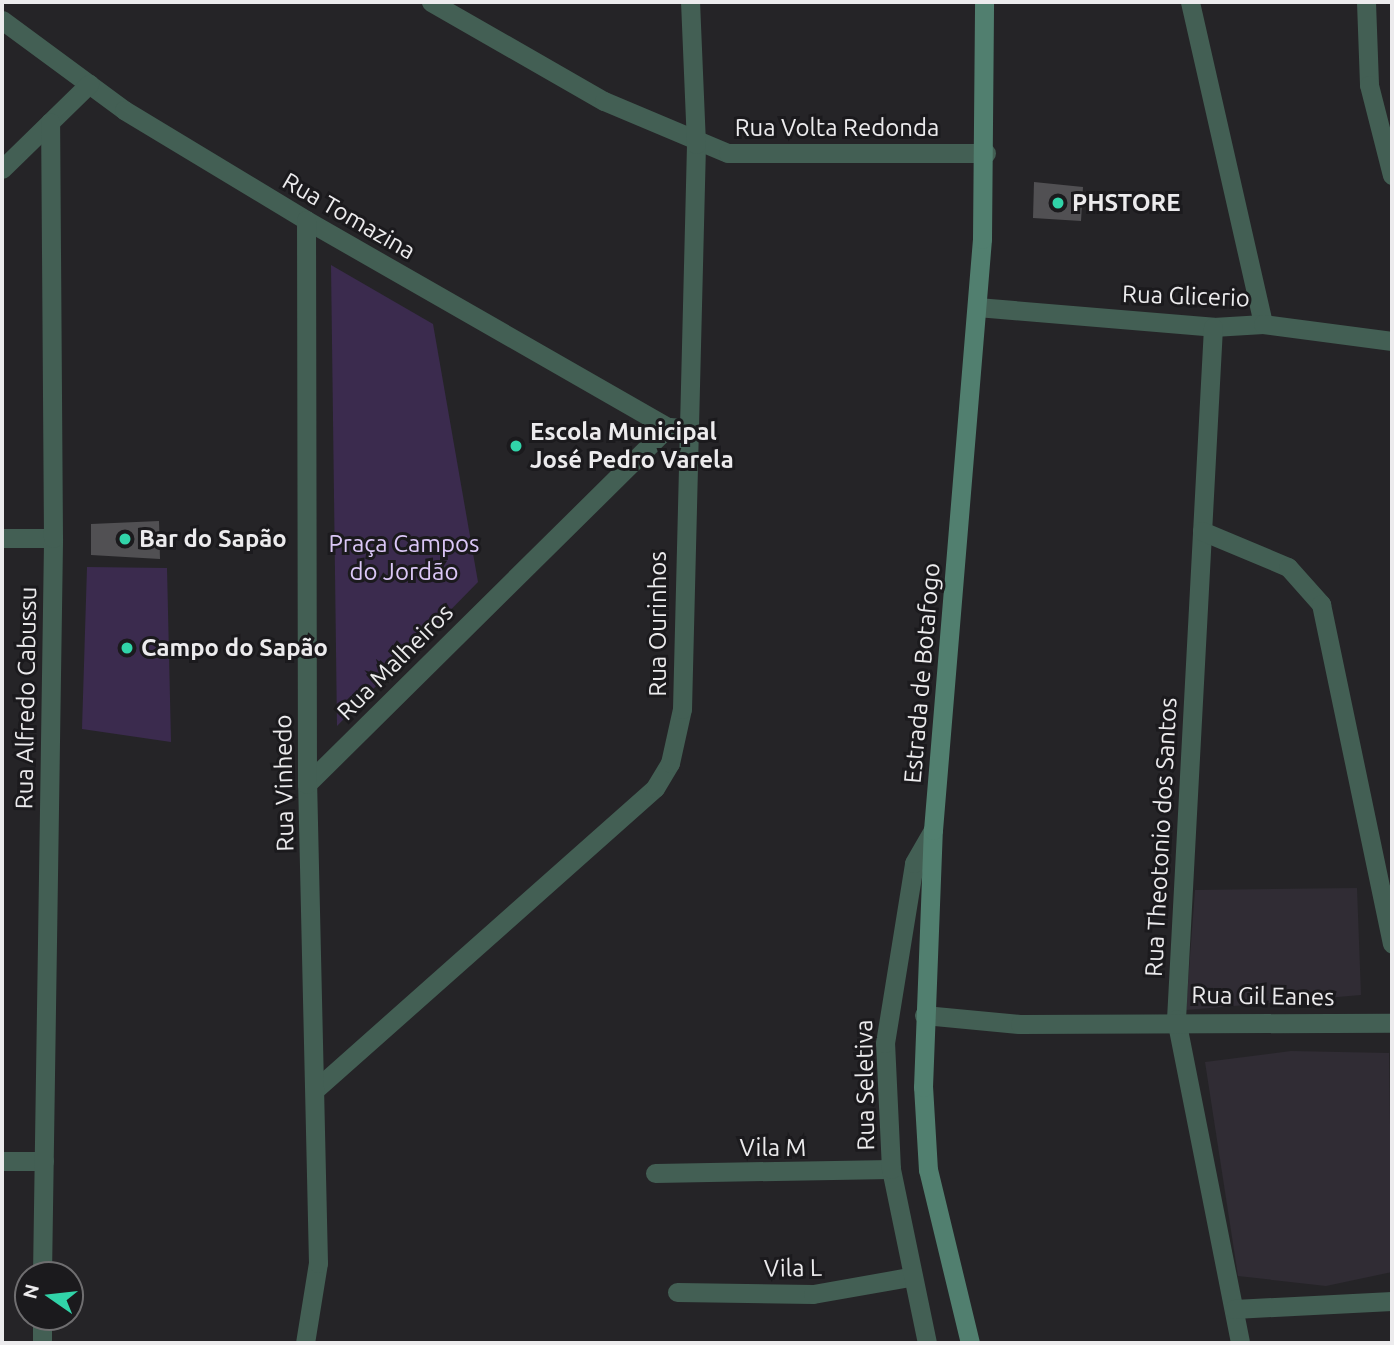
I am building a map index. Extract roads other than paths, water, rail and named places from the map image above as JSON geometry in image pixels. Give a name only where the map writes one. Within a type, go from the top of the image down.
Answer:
[{"type":"main road","name":"Estrada de Botafogo","points":[[970,1343],[928,1170],[924,1015],[933,830],[986,153],[984,2]]},
{"type":"street","name":"Rua Volta Redonda","points":[[431,2],[696,144],[766,156],[986,153]]},
{"type":"street","name":"Rua Ourinhos","points":[[316,1089],[655,788],[670,763],[682,709],[676,428],[696,144],[690,2]]},
{"type":"street","points":[[1190,2],[1263,324]]},
{"type":"street","points":[[1366,2],[1369,85],[1392,175]]},
{"type":"street","name":"Rua Tomazina","points":[[2,20],[89,84],[306,220],[676,428]]},
{"type":"street","points":[[2,169],[89,84]]},
{"type":"street","name":"Rua Alfredo Cabussu","points":[[43,1261],[53,538],[50,122]]},
{"type":"street","name":"Rua Vinhedo","points":[[305,1343],[318,1263],[307,784],[306,220]]},
{"type":"street","name":"Rua Glicerio","points":[[976,307],[1213,327],[1263,324],[1392,341]]},
{"type":"street","name":"Rua Theotonio dos Santos","points":[[1213,327],[1176,1019],[1240,1343]]},
{"type":"street","name":"Rua Malheiros","points":[[307,784],[676,428]]},
{"type":"street","points":[[1202,531],[1288,568],[1321,604],[1392,944]]},
{"type":"street","points":[[2,538],[53,538]]},
{"type":"street","name":"Rua Seletiva","points":[[927,1343],[909,1277],[891,1169],[889,1000],[914,863],[933,830]]},
{"type":"street","name":"Rua Gil Eanes","points":[[924,1015],[1020,1024],[1176,1019],[1392,1023]]},
{"type":"street","points":[[2,1161],[44,1161]]},
{"type":"street","name":"Vila M","points":[[654,1173],[891,1169]]},
{"type":"street","name":"Vila L","points":[[677,1292],[813,1294],[909,1277]]},
{"type":"street","points":[[1234,1309],[1392,1301]]},
{"type":"place","name":"PHSTORE","points":[[1058,203]]},
{"type":"place","name":"Escola Municipal José Pedro Varela","points":[[516,446]]},
{"type":"place","name":"Bar do Sapão","points":[[125,539]]},
{"type":"place","name":"Campo do Sapão","points":[[127,648]]},
{"type":"park label","name":"Praça Campos do Jordão","points":[[404,558]]}]
